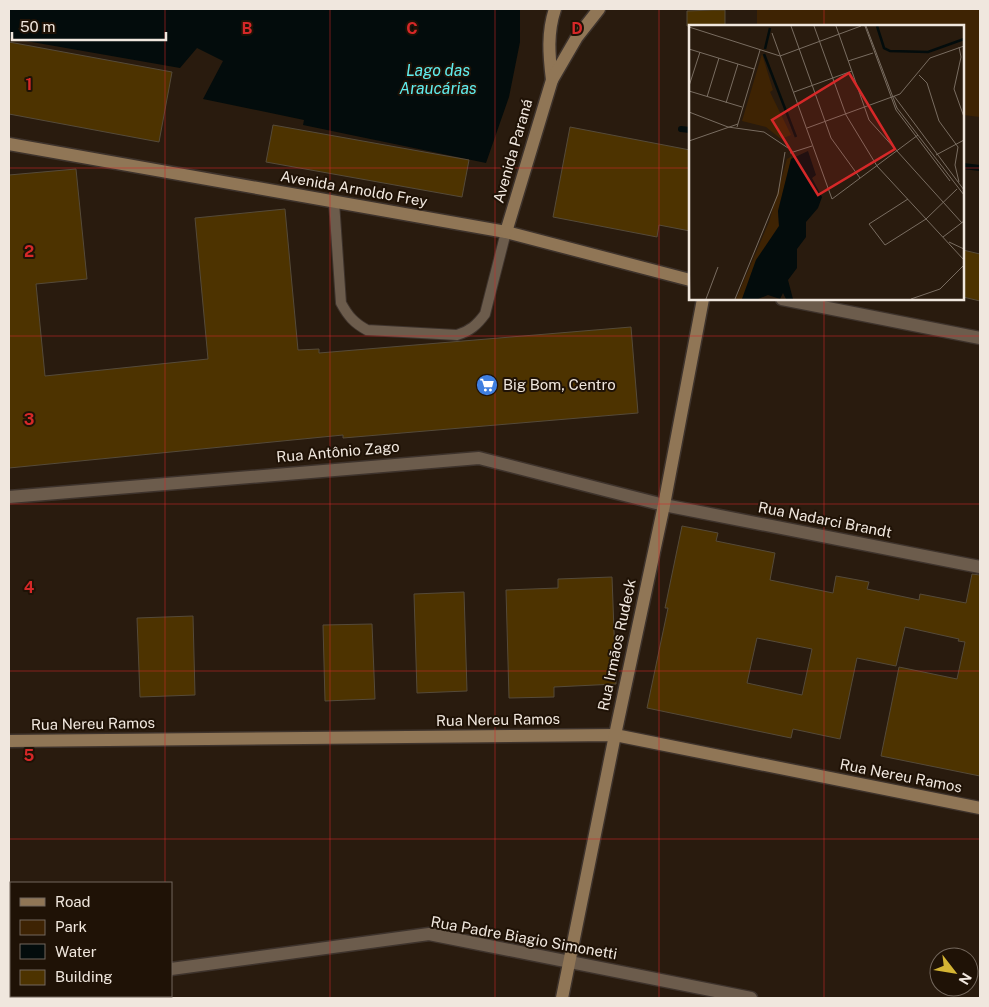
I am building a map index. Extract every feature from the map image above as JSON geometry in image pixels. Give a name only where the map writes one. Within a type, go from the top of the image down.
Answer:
[{"type":"street","name":"Avenida Paraná","points":[[552,80],[548,54],[550,24],[555,9]]},
{"type":"street","name":"Avenida Paraná","points":[[506,232],[552,80],[577,37],[599,9]]},
{"type":"street","name":"Avenida Arnoldo Frey","points":[[9,144],[506,232],[689,280]]},
{"type":"street","name":"Rua Irmãos Rudeck","points":[[562,998],[615,734],[664,505],[703,300]]},
{"type":"street","points":[[787,300],[980,338]]},
{"type":"street","name":"Rua Antônio Zago","points":[[9,497],[479,458],[664,505]]},
{"type":"street","name":"Rua Nadarci Brandt","points":[[664,505],[980,567]]},
{"type":"street","name":"Rua Nereu Ramos","points":[[9,741],[615,734],[980,808]]},
{"type":"street","name":"Rua Padre Biagio Simonetti","points":[[172,969],[429,934],[751,998]]},
{"type":"lane","points":[[334,202],[341,303],[355,323],[367,330],[457,335],[467,332],[478,324],[484,314],[506,232]]},
{"type":"green space","points":[[757,9],[980,9],[980,117],[964,115],[964,25],[757,25]]},
{"type":"water","name":"Lago das Araucárias","points":[[9,9],[520,9],[520,42],[509,97],[486,163],[303,125],[304,120],[203,99],[223,61],[197,48],[180,68],[9,38]]},
{"type":"building","points":[[725,10],[725,25],[687,26],[687,11]]},
{"type":"building","points":[[9,42],[172,72],[159,142],[9,114]]},
{"type":"building","points":[[273,125],[469,160],[462,197],[266,162]]},
{"type":"building","points":[[570,127],[689,150],[689,231],[659,225],[657,237],[553,217]]},
{"type":"building","points":[[76,169],[87,279],[36,284],[45,376],[208,359],[195,218],[285,209],[298,350],[319,349],[319,353],[631,327],[638,413],[343,438],[343,435],[9,468],[9,175]]},
{"type":"building","points":[[964,250],[980,254],[980,301],[964,297]]},
{"type":"building","points":[[682,526],[718,533],[716,541],[775,553],[770,580],[833,593],[836,576],[869,582],[867,589],[919,600],[920,594],[966,603],[972,574],[980,575],[980,776],[881,756],[899,667],[957,679],[965,642],[905,627],[896,666],[857,658],[840,739],[793,729],[791,738],[647,708],[668,608],[665,608]],"holes":[[[757,638],[812,649],[802,695],[747,683]]]},
{"type":"building","points":[[612,577],[616,684],[554,687],[554,697],[509,698],[506,590],[558,588],[558,579]]},
{"type":"building","points":[[464,592],[467,691],[417,693],[414,594]]},
{"type":"building","points":[[193,616],[195,695],[140,697],[137,618]]},
{"type":"building","points":[[372,624],[375,699],[325,701],[323,625]]},
{"type":"waterway","points":[[681,129],[689,130]]},
{"type":"waterway","points":[[964,166],[980,168]]},
{"type":"place","name":"Big Bom, Centro","points":[[487,385]]}]
